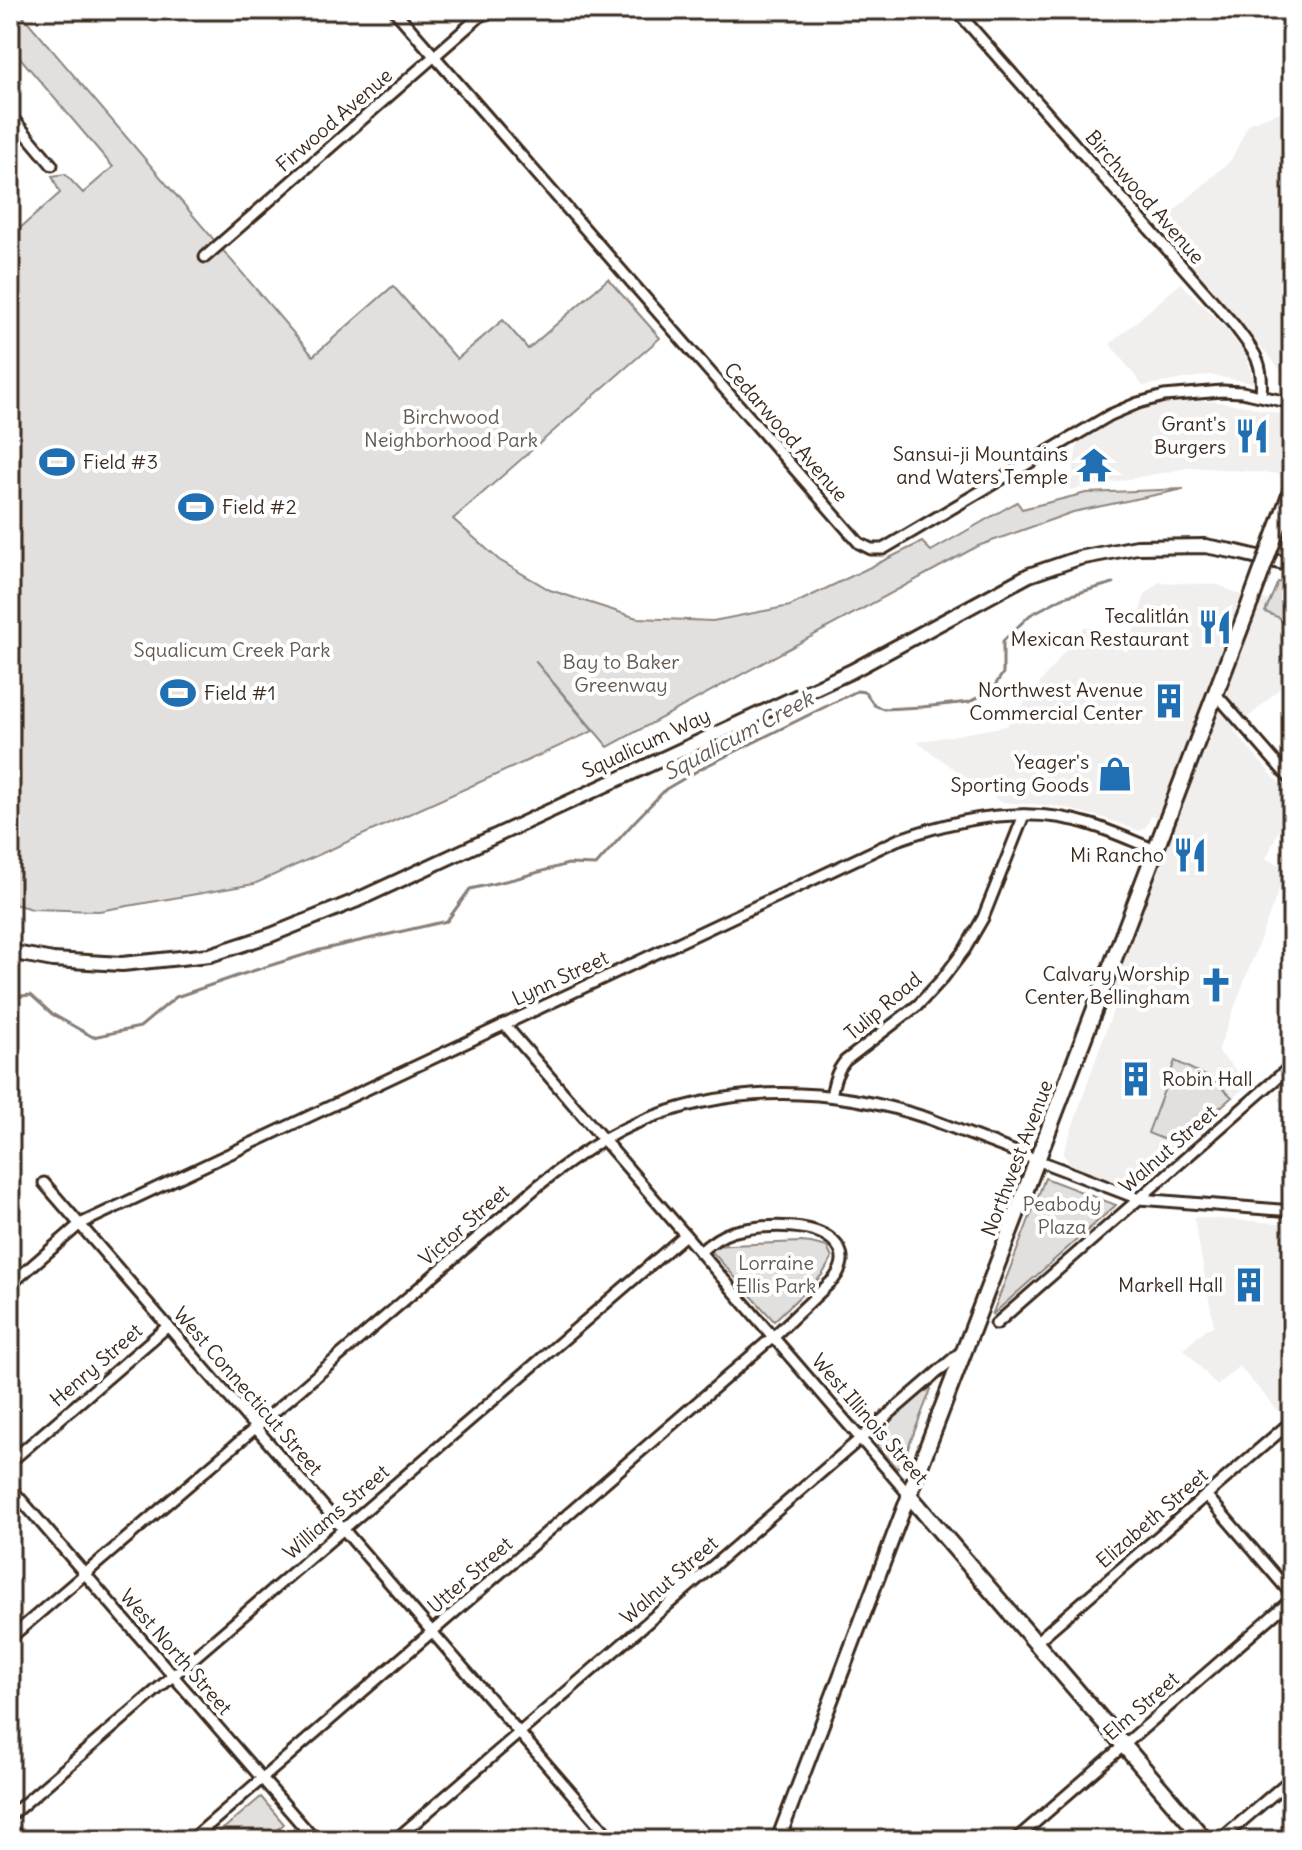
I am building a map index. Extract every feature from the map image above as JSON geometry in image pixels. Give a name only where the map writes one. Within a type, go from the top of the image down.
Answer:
[{"type":"main road","name":"Northwest Avenue","points":[[909,1495],[1292,489]]},
{"type":"main road","name":"West Illinois Street","points":[[909,1495],[1205,1840]]},
{"type":"street","name":"Cedarwood Avenue","points":[[394,10],[859,543],[871,549],[883,549],[1110,415],[1138,403],[1164,396],[1222,391],[1261,395]]},
{"type":"street","name":"Firwood Avenue","points":[[205,257],[487,10]]},
{"type":"street","name":"Birchwood Avenue","points":[[956,10],[1234,325],[1255,352],[1260,364],[1263,377],[1261,395]]},
{"type":"street","points":[[10,115],[52,165]]},
{"type":"street","points":[[1261,395],[1292,403]]},
{"type":"street","name":"Squalicum Way","points":[[10,952],[53,960],[122,964],[210,955],[271,935],[355,901],[852,671],[1029,575],[1079,558],[1137,547],[1205,546],[1292,565]]},
{"type":"street","points":[[1215,693],[1292,781]]},
{"type":"street","name":"Lynn Street","points":[[10,1285],[80,1224],[897,840],[947,824],[999,815],[1024,815],[1062,818],[1092,825],[1156,850]]},
{"type":"street","name":"Tulip Road","points":[[831,1096],[838,1069],[845,1061],[918,1005],[965,949],[983,918],[1024,815]]},
{"type":"street","name":"West Illinois Street","points":[[504,1024],[909,1495]]},
{"type":"street","name":"Walnut Street","points":[[996,1324],[1292,1065]]},
{"type":"street","name":"Victor Street","points":[[10,1638],[539,1185],[604,1140],[634,1125],[690,1105],[727,1098],[787,1093],[831,1096],[894,1107],[1139,1199],[1292,1211]]},
{"type":"street","name":"West Connecticut Street","points":[[44,1183],[609,1839]]},
{"type":"street","name":"Utter Street","points":[[191,1840],[773,1337],[838,1274],[842,1262],[838,1247],[832,1240],[803,1228],[774,1227],[733,1232],[717,1238],[700,1252]]},
{"type":"street","name":"Williams Street","points":[[10,1816],[685,1235]]},
{"type":"street","name":"Henry Street","points":[[10,1462],[168,1326]]},
{"type":"street","name":"Walnut Street","points":[[395,1840],[966,1347]]},
{"type":"street","name":"Elizabeth Street","points":[[1036,1642],[1292,1421]]},
{"type":"street","name":"West North Street","points":[[10,1487],[315,1840]]},
{"type":"street","name":"Northwest Avenue","points":[[778,1840],[909,1495]]},
{"type":"street","points":[[1206,1495],[1292,1597]]},
{"type":"street","name":"Elm Street","points":[[1015,1840],[1292,1597]]},
{"type":"street","points":[[1220,1840],[1292,1778]]},
{"type":"street","points":[[10,1828],[20,1840]]},
{"type":"shaded area","points":[[1292,108],[1292,380],[1158,225],[1231,160],[1249,123]]},
{"type":"shaded area","points":[[1181,283],[1245,353],[1254,383],[1209,375],[1143,386],[1110,344]]},
{"type":"shaded area","points":[[1189,400],[1247,406],[1292,417],[1292,444],[1281,474],[1193,467],[1070,490],[1078,440],[1140,409],[1161,402]]},
{"type":"shaded area","points":[[1159,582],[1219,585],[1238,594],[1267,600],[1292,643],[1292,655],[1283,670],[1290,679],[1234,731],[1292,798],[1292,802],[1266,859],[1287,868],[1218,1051],[1249,1084],[1131,1186],[1071,1166],[1063,1154],[1113,1010],[1106,1007],[1176,825],[1151,816],[1147,826],[1140,831],[1057,806],[1000,802],[917,742],[1006,726],[1085,626],[1127,652],[1145,594]]},
{"type":"shaded area","points":[[1194,1217],[1292,1224],[1292,1401],[1279,1412],[1239,1366],[1217,1386],[1184,1349],[1206,1329],[1214,1326]]},
{"type":"green space","name":"Squalicum Creek Park","points":[[10,10],[18,10],[313,356],[393,286],[457,359],[503,320],[528,349],[608,279],[660,338],[453,519],[499,560],[550,590],[637,618],[713,621],[790,606],[922,542],[931,551],[1017,502],[1022,509],[1086,493],[1184,489],[1073,512],[978,546],[608,747],[535,661],[593,731],[254,884],[99,911],[32,909],[10,903],[10,237],[60,193],[52,176],[65,174],[83,193],[113,167],[10,46]]},
{"type":"green space","points":[[1278,582],[1292,585],[1292,640],[1280,618],[1265,612]]},
{"type":"green space","points":[[1175,1061],[1212,1079],[1232,1097],[1200,1125],[1187,1126],[1177,1145],[1148,1133]]},
{"type":"green space","name":"Peabody Plaza","points":[[1045,1178],[1116,1205],[992,1315]]},
{"type":"green space","name":"Lorraine Ellis Park","points":[[801,1242],[827,1247],[832,1258],[822,1275],[774,1321],[707,1246]]},
{"type":"green space","points":[[929,1388],[901,1466],[896,1468],[878,1446],[881,1428]]},
{"type":"green space","points":[[261,1797],[284,1824],[265,1840],[221,1840],[216,1835]]},
{"type":"waterway","name":"Squalicum Creek","points":[[10,997],[31,995],[52,1014],[93,1037],[140,1027],[176,997],[243,974],[320,950],[447,921],[470,889],[568,864],[596,865],[666,789],[857,691],[865,692],[874,705],[883,709],[969,702],[992,690],[1003,673],[1003,641],[1030,615],[1064,597],[1113,583]]},
{"type":"place","name":"Grant's Burgers","points":[[1252,436]]},
{"type":"place","name":"Field #3","points":[[57,462]]},
{"type":"place","name":"Sansui-ji Mountains and Waters Temple","points":[[1094,465]]},
{"type":"place","name":"Field #2","points":[[196,507]]},
{"type":"place","name":"Tecalitlán Mexican Restaurant","points":[[1215,627]]},
{"type":"place","name":"Field #1","points":[[178,693]]},
{"type":"place","name":"Northwest Avenue Commercial Center","points":[[1169,701]]},
{"type":"place","name":"Yeager's Sporting Goods","points":[[1115,774]]},
{"type":"place","name":"Mi Rancho","points":[[1190,855]]},
{"type":"place","name":"Calvary Worship Center Bellingham","points":[[1216,985]]},
{"type":"place","name":"Robin Hall","points":[[1136,1079]]},
{"type":"place","name":"Markell Hall","points":[[1249,1285]]},
{"type":"park label","name":"Birchwood Neighborhood Park","points":[[451,428]]},
{"type":"park label","name":"Bay to Baker Greenway","points":[[621,674]]}]
